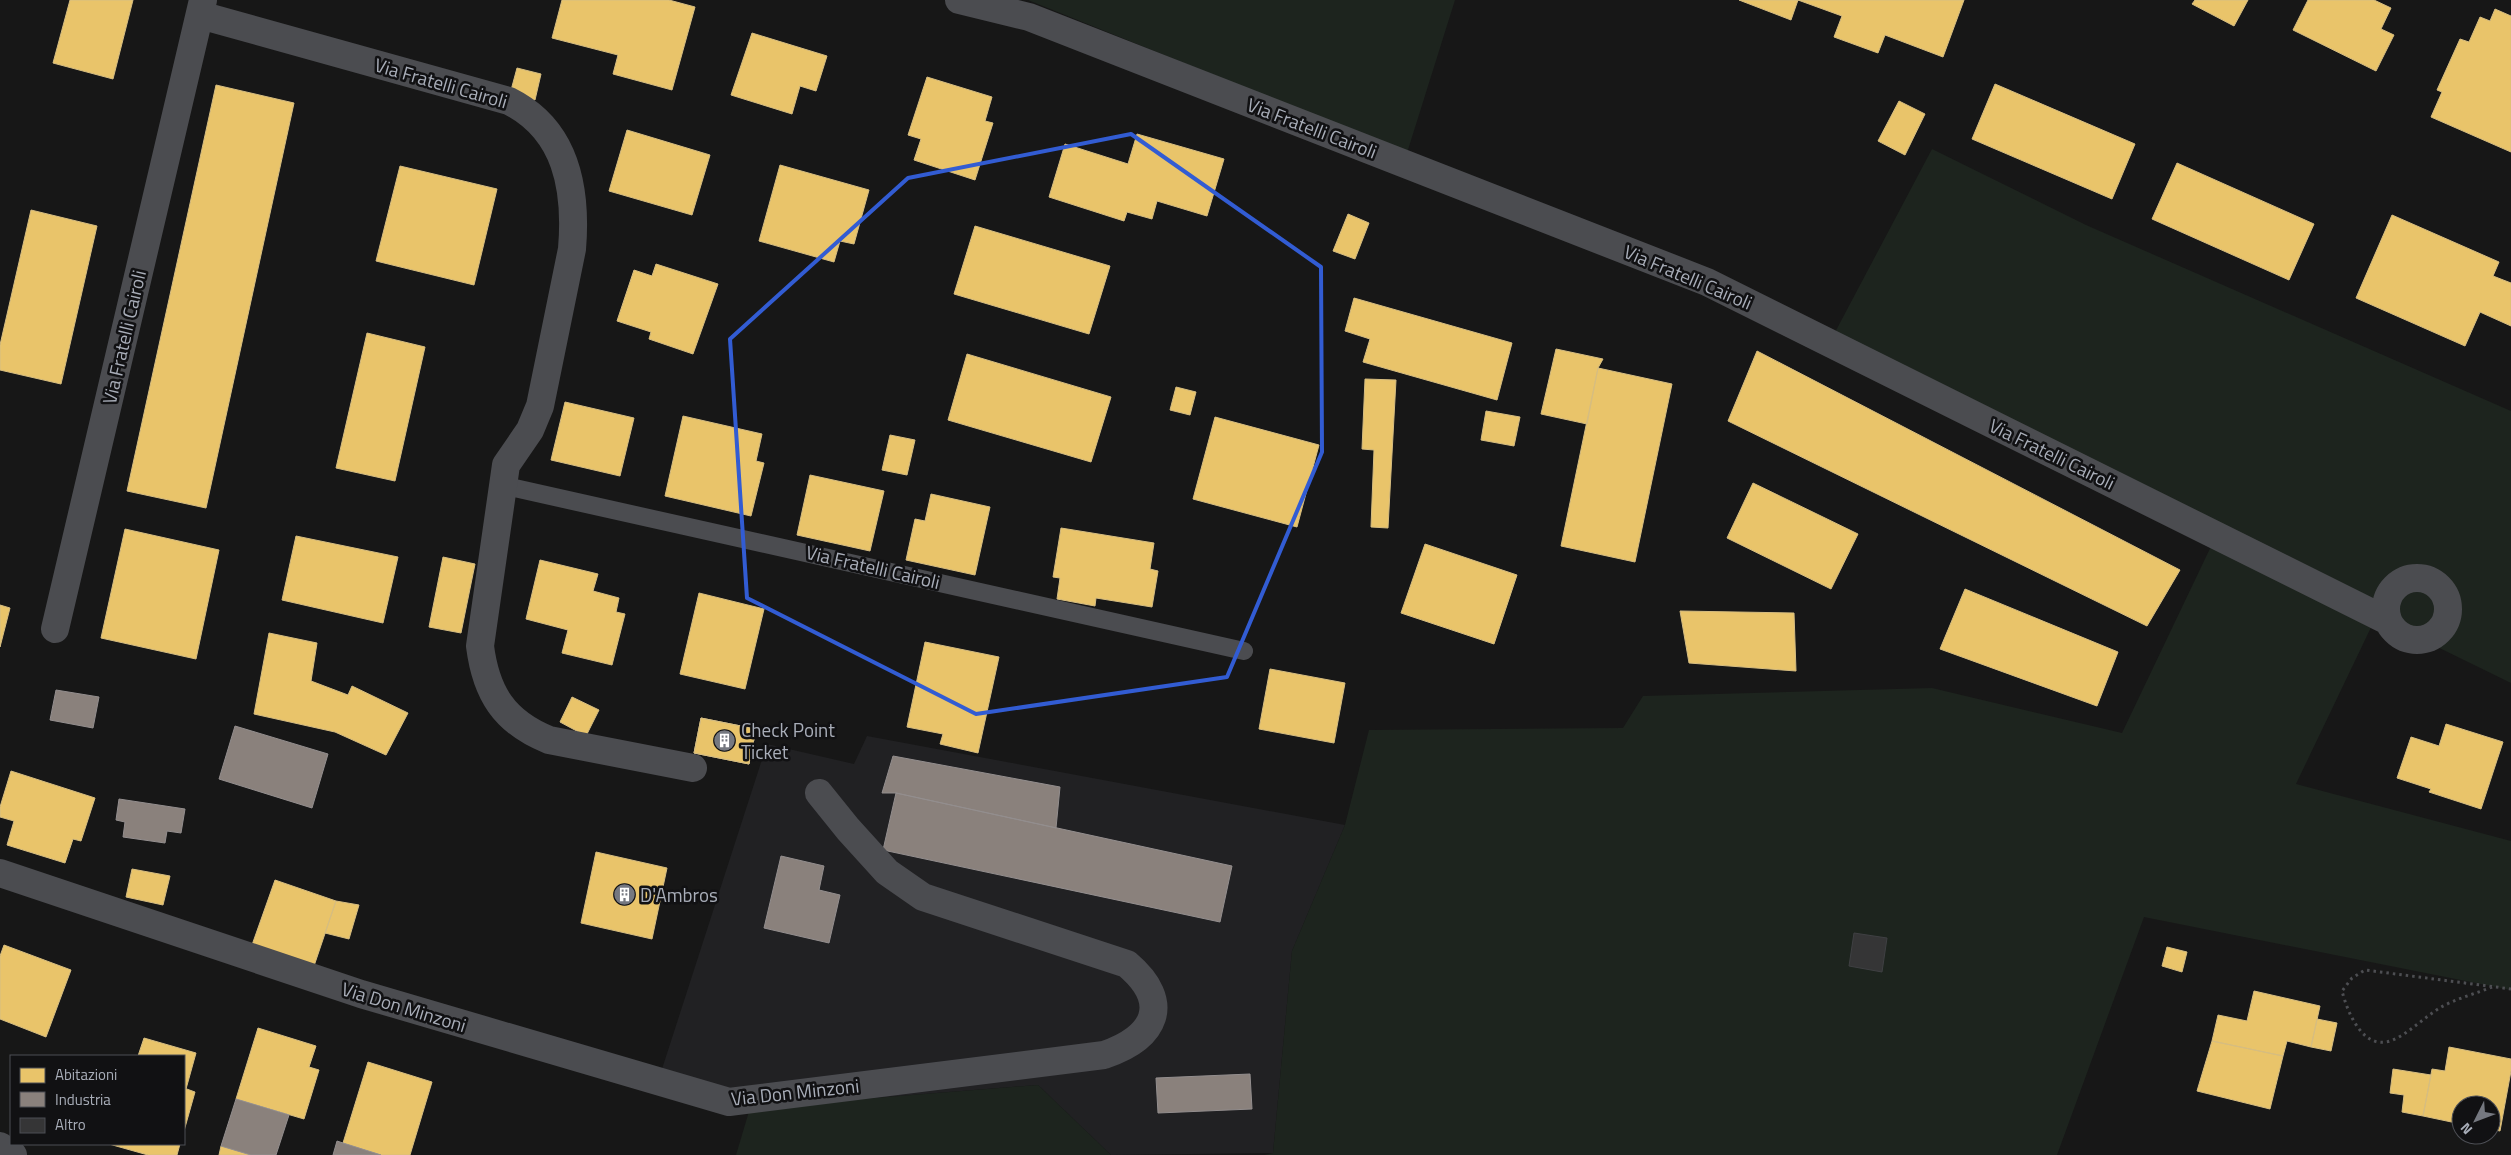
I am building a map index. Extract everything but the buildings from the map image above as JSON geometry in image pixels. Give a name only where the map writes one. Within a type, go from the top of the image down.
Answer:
[{"type":"street","name":"Via Fratelli Cairoli","points":[[959,0],[1029,17],[1706,282],[2388,621]]},
{"type":"street","name":"Via Fratelli Cairoli","points":[[55,629],[201,8],[509,101],[535,118],[557,148],[565,162],[574,223],[569,270],[540,406],[530,430],[508,460],[502,485],[480,646],[487,682],[496,700],[524,728],[549,740],[693,768]]},
{"type":"street","name":"Via Don Minzoni","points":[[0,873],[361,994],[729,1102],[1104,1055],[1123,1049],[1139,1038],[1150,1024],[1153,1007],[1149,991],[1140,976],[1127,964],[923,897],[887,872],[848,829],[819,793]]},
{"type":"street","points":[[0,1146],[12,1155]]},
{"type":"lane","name":"Via Fratelli Cairoli","points":[[502,485],[1244,651]]},
{"type":"path","points":[[2492,987],[2440,1008],[2395,1039],[2379,1042],[2367,1036],[2354,1024],[2342,991],[2352,978],[2365,970],[2511,989]]},
{"type":"highlighted area","points":[[1131,134],[1321,267],[1322,452],[1227,677],[976,714],[747,598],[730,339],[908,178]]},
{"type":"shaded area","points":[[1028,0],[1455,0],[1407,153]]},
{"type":"shaded area","points":[[1932,149],[2086,225],[2511,411],[2511,683],[2376,617],[2296,784],[2511,841],[2511,990],[2144,917],[2057,1155],[1264,1155],[1273,1153],[1292,951],[1345,825],[1369,730],[1623,728],[1643,696],[1932,688],[2122,733],[2215,538],[1832,338]]},
{"type":"shaded area","points":[[867,736],[1345,825],[1292,951],[1273,1153],[1111,1155],[1038,1085],[750,1108],[662,1069],[767,744],[854,764]]},
{"type":"shaded area","points":[[1038,1085],[1111,1155],[736,1155],[750,1108]]},
{"type":"place","name":"Check Point Ticket","points":[[725,741]]},
{"type":"place","name":"D'Ambros","points":[[624,895]]}]
